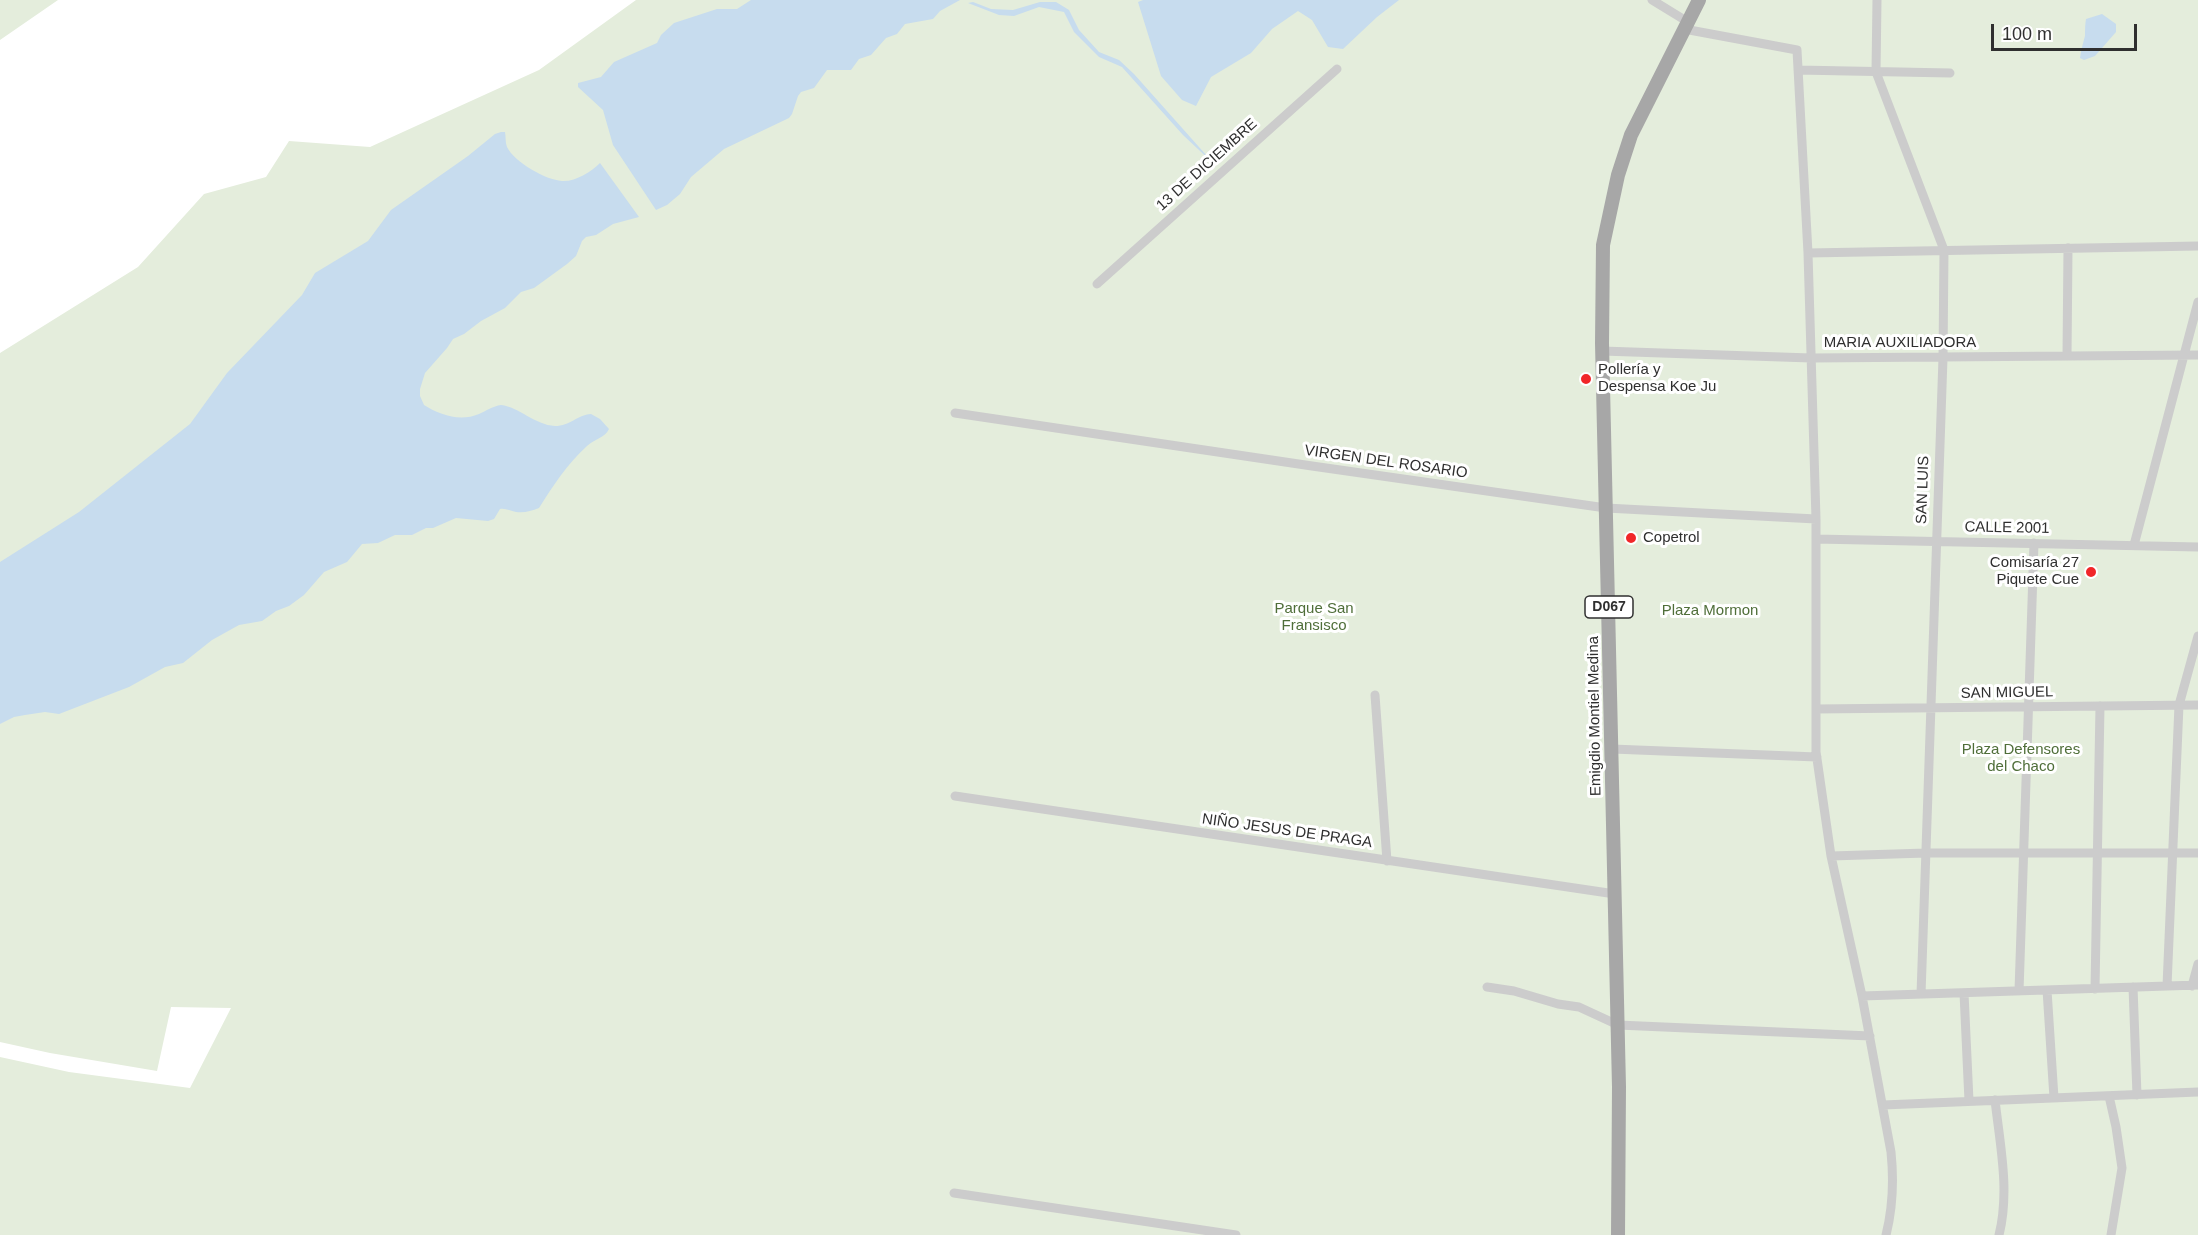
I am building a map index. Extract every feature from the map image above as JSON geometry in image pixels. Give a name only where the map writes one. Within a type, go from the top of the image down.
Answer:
[{"type":"main road","name":"Emigdio Montiel Medina","points":[[1618,1235],[1618,1025],[1602,351],[1603,245],[1613,191],[1631,135],[1699,0]]},
{"type":"street","points":[[1652,0],[1686,26],[1797,50],[1802,70],[1816,519],[1815,710],[1817,757],[1831,856],[1870,1036],[1894,1174],[1886,1235]]},
{"type":"street","name":"SAN LUIS","points":[[1877,0],[1876,72],[1944,250],[1943,358],[1921,994]]},
{"type":"street","name":"13 DE DICIEMBRE","points":[[1097,284],[1337,69]]},
{"type":"street","points":[[1802,70],[1950,73]]},
{"type":"street","points":[[1808,253],[2198,246]]},
{"type":"street","points":[[2067,357],[2068,248]]},
{"type":"street","points":[[2134,545],[2198,302]]},
{"type":"street","name":"MARIA AUXILIADORA","points":[[1602,351],[1811,358],[2198,355]]},
{"type":"street","name":"VIRGEN DEL ROSARIO","points":[[955,413],[1606,508],[1816,519]]},
{"type":"street","name":"CALLE 2001","points":[[1816,539],[2198,547]]},
{"type":"street","points":[[2019,991],[2034,543]]},
{"type":"street","points":[[2167,986],[2179,705],[2198,636]]},
{"type":"street","points":[[1375,695],[1387,861]]},
{"type":"street","name":"SAN MIGUEL","points":[[1815,710],[2198,705]]},
{"type":"street","points":[[2095,989],[2100,706]]},
{"type":"street","points":[[1612,749],[1817,757]]},
{"type":"street","name":"NIÑO JESUS DE PRAGA","points":[[955,796],[1615,894]]},
{"type":"street","points":[[1831,856],[1926,853],[2198,853]]},
{"type":"street","points":[[1862,996],[2195,985],[2198,964]]},
{"type":"street","points":[[1487,987],[1514,991],[1558,1004],[1579,1007],[1618,1025],[1870,1036]]},
{"type":"street","points":[[2133,987],[2137,1095]]},
{"type":"street","points":[[2047,990],[2054,1098]]},
{"type":"street","points":[[1964,993],[1970,1101]]},
{"type":"street","points":[[1882,1105],[2198,1092]]},
{"type":"street","points":[[2109,1096],[2122,1168],[2111,1235]]},
{"type":"street","points":[[1995,1100],[2004,1184],[2004,1204],[1999,1235]]},
{"type":"street","points":[[954,1193],[1236,1235]]},
{"type":"green space","points":[[0,0],[58,0],[0,40]]},
{"type":"green space","name":"Parque San Fransisco","points":[[636,0],[2198,0],[2198,1235],[0,1235],[0,1057],[69,1072],[190,1088],[231,1008],[171,1007],[157,1071],[0,1042],[0,353],[138,267],[204,194],[266,177],[289,141],[370,147],[539,70]]},
{"type":"water","points":[[751,0],[960,0],[940,11],[933,19],[905,24],[897,34],[886,38],[871,55],[859,59],[851,70],[827,70],[814,88],[801,92],[789,118],[724,149],[691,177],[680,194],[667,205],[656,210],[613,145],[603,110],[578,87],[578,83],[601,77],[614,62],[657,43],[661,35],[674,23],[717,9],[737,9]]},
{"type":"water","points":[[1143,0],[1399,0],[1343,49],[1328,47],[1312,20],[1298,11],[1272,29],[1251,53],[1211,77],[1196,106],[1182,100],[1161,76],[1138,2]]},
{"type":"water","points":[[973,2],[991,9],[1013,10],[1040,2],[1056,2],[1069,10],[1079,30],[1099,52],[1119,60],[1134,74],[1215,165],[1183,135],[1122,67],[1099,57],[1074,32],[1064,12],[1039,7],[1014,16],[999,15],[968,3]]},
{"type":"water","points":[[2102,14],[2116,24],[2116,32],[2095,56],[2084,60],[2080,58],[2086,19]]},
{"type":"water","points":[[505,132],[507,147],[516,158],[531,169],[555,180],[567,181],[577,178],[600,163],[639,217],[613,224],[596,235],[586,237],[576,256],[567,264],[534,288],[521,292],[505,308],[453,339],[425,373],[420,396],[424,405],[430,409],[457,417],[472,416],[501,405],[508,406],[541,423],[555,426],[591,414],[600,419],[609,429],[607,432],[573,460],[539,508],[522,512],[500,509],[494,519],[488,521],[456,518],[412,535],[395,535],[378,543],[362,544],[347,562],[324,572],[304,595],[289,606],[276,611],[262,621],[239,625],[212,640],[183,663],[165,667],[129,687],[59,714],[45,712],[25,715],[14,717],[0,724],[0,562],[79,512],[190,424],[227,373],[302,295],[315,273],[368,241],[391,210],[468,156],[495,134]]},
{"type":"place","name":"Pollería y Despensa Koe Ju","points":[[1586,379]]},
{"type":"place","name":"Copetrol","points":[[1631,538]]},
{"type":"place","name":"Comisaría 27 Piquete Cue","points":[[2091,572]]},
{"type":"park label","name":"Plaza Mormon","points":[[1710,611]]},
{"type":"park label","name":"Plaza Defensores del Chaco","points":[[2021,758]]}]
